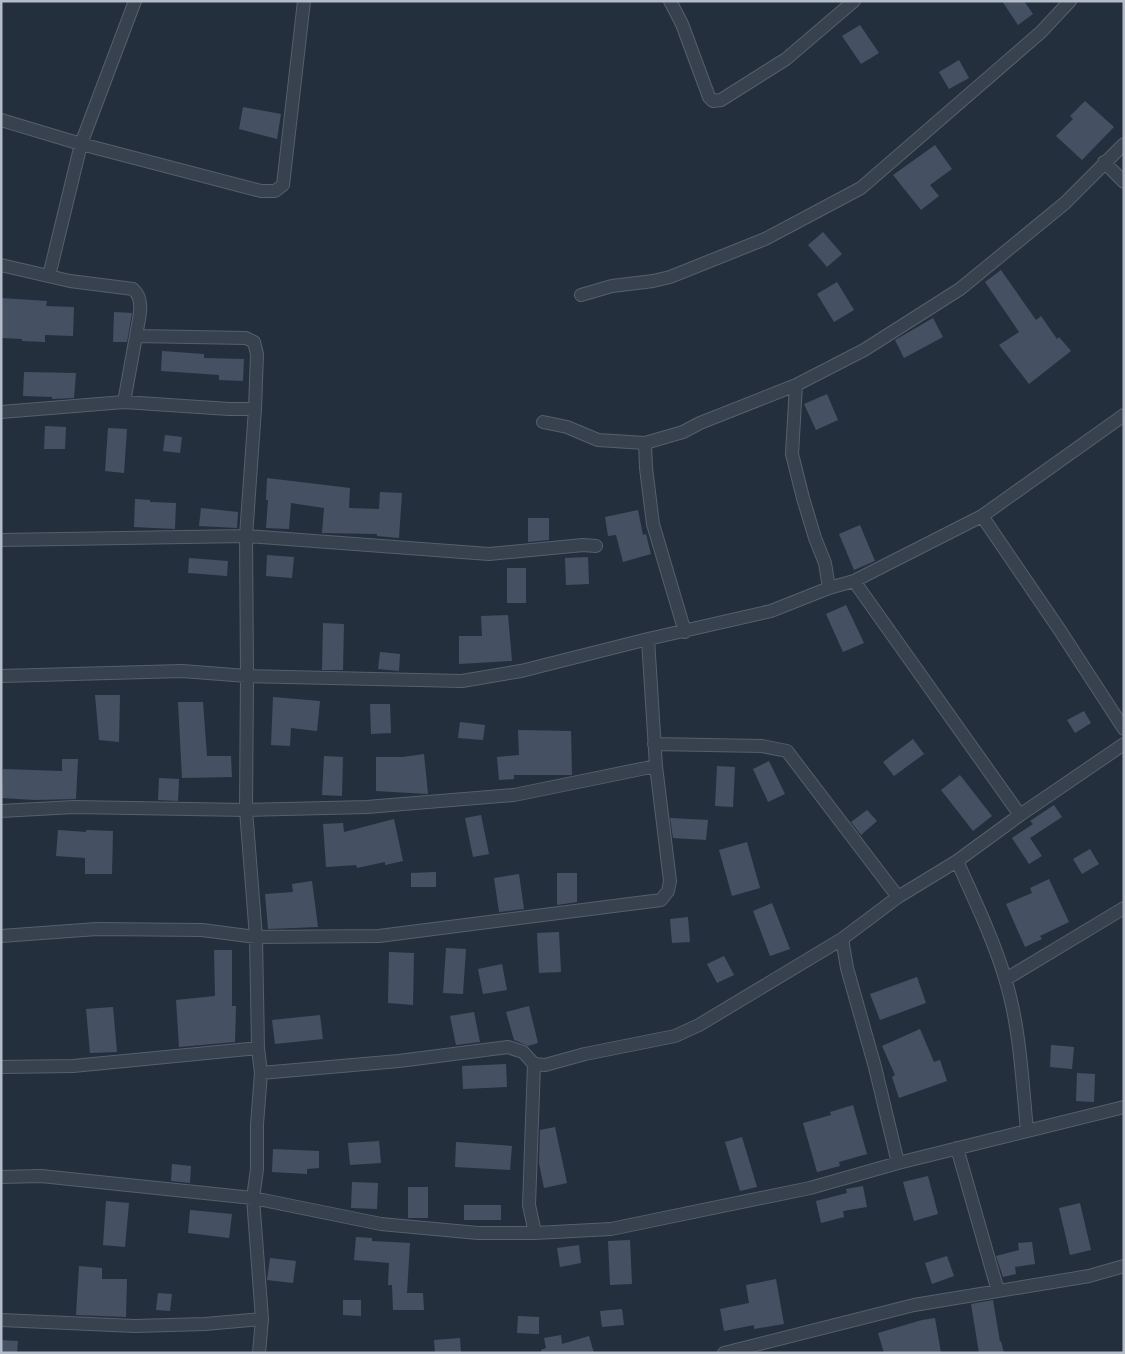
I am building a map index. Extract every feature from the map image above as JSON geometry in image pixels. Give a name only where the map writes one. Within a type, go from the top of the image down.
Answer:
[{"type":"street","points":[[48,276],[81,144],[134,1]]},
{"type":"street","points":[[1,120],[81,144],[261,192],[275,191],[283,185],[304,1]]},
{"type":"street","points":[[670,1],[682,24],[709,97],[713,101],[721,100],[786,59],[854,1]]},
{"type":"street","points":[[580,295],[612,286],[653,282],[670,277],[765,239],[861,188],[1040,32],[1070,1]]},
{"type":"street","points":[[543,422],[567,427],[598,440],[646,443],[683,432],[700,423],[796,385],[864,350],[960,289],[1065,203],[1124,144]]},
{"type":"street","points":[[1104,162],[1124,182]]},
{"type":"street","points":[[1,266],[70,281],[133,290],[138,293],[141,300],[124,402]]},
{"type":"street","points":[[136,336],[246,338],[254,342],[257,354],[246,536],[246,810],[256,937],[258,1048],[261,1073],[257,1124],[257,1169],[253,1198],[262,1320],[259,1353]]},
{"type":"street","points":[[796,385],[792,454],[815,538],[825,563],[830,588]]},
{"type":"street","points":[[1,412],[124,402],[255,409]]},
{"type":"street","points":[[1,676],[182,671],[247,676],[462,681],[521,672],[648,639],[770,611],[854,581],[982,516],[1124,415]]},
{"type":"street","points":[[646,443],[646,468],[653,524],[685,632]]},
{"type":"street","points":[[982,516],[1124,729]]},
{"type":"street","points":[[1,540],[246,536],[489,554],[583,545],[596,546]]},
{"type":"street","points":[[854,581],[1020,815]]},
{"type":"street","points":[[1,936],[97,929],[202,930],[256,937],[380,936],[661,900],[668,891],[670,881],[654,744],[648,639]]},
{"type":"street","points":[[654,744],[762,746],[787,751],[898,897]]},
{"type":"street","points":[[261,1073],[400,1061],[508,1047],[522,1052],[534,1064],[545,1065],[585,1054],[675,1036],[700,1026],[842,939],[898,897],[957,861],[1020,815],[1124,744]]},
{"type":"street","points":[[1,811],[74,806],[246,810],[367,807],[514,795],[656,766]]},
{"type":"street","points":[[957,861],[992,939],[1006,979],[1017,1035],[1027,1130]]},
{"type":"street","points":[[1006,979],[1124,908]]},
{"type":"street","points":[[842,939],[847,968],[875,1067],[898,1163]]},
{"type":"street","points":[[1,1067],[73,1066],[258,1048]]},
{"type":"street","points":[[534,1064],[529,1205],[536,1233]]},
{"type":"street","points":[[1,1177],[41,1176],[253,1198],[382,1224],[478,1233],[536,1233],[611,1229],[810,1188],[898,1163],[1124,1107]]},
{"type":"street","points":[[957,1148],[998,1291]]},
{"type":"street","points":[[728,1352],[914,1305],[1089,1276],[1124,1266]]},
{"type":"street","points":[[1,1320],[135,1326],[262,1320]]},
{"type":"building","points":[[1002,1],[1024,1],[1033,14],[1018,25]]},
{"type":"building","points":[[860,25],[879,53],[861,64],[842,36]]},
{"type":"building","points":[[959,60],[969,78],[949,89],[939,72]]},
{"type":"building","points":[[1085,101],[1114,127],[1082,160],[1056,136],[1073,119],[1070,116]]},
{"type":"building","points":[[243,107],[281,114],[277,139],[239,129]]},
{"type":"building","points":[[935,145],[952,169],[930,185],[939,196],[921,210],[893,175]]},
{"type":"building","points":[[823,232],[842,254],[827,267],[808,245]]},
{"type":"building","points":[[1001,270],[1036,320],[1041,316],[1057,339],[1059,337],[1071,351],[1029,384],[999,345],[1019,332],[985,282]]},
{"type":"building","points":[[837,282],[854,310],[834,322],[817,294]]},
{"type":"building","points":[[1,298],[47,301],[46,306],[74,307],[73,336],[45,335],[45,342],[1,338]]},
{"type":"building","points":[[114,312],[132,313],[127,342],[113,342]]},
{"type":"building","points":[[933,318],[943,337],[904,358],[895,340]]},
{"type":"building","points":[[162,351],[204,354],[204,358],[244,359],[243,381],[219,380],[219,375],[161,371]]},
{"type":"building","points":[[24,372],[76,373],[74,398],[52,399],[52,397],[23,396]]},
{"type":"building","points":[[827,394],[838,420],[816,430],[804,404]]},
{"type":"building","points":[[45,426],[66,427],[65,449],[44,449]]},
{"type":"building","points":[[108,428],[127,429],[124,473],[105,471]]},
{"type":"building","points":[[165,435],[182,437],[180,453],[163,451]]},
{"type":"building","points":[[267,478],[350,488],[349,508],[379,509],[380,492],[402,493],[399,538],[377,536],[377,534],[322,533],[324,508],[291,503],[289,529],[266,528]]},
{"type":"building","points":[[135,499],[150,500],[150,502],[176,503],[175,529],[134,527]]},
{"type":"building","points":[[201,508],[238,512],[237,528],[199,526]]},
{"type":"building","points":[[638,510],[643,535],[646,534],[651,554],[623,562],[616,535],[608,536],[605,517]]},
{"type":"building","points":[[528,518],[549,518],[549,540],[528,542]]},
{"type":"building","points":[[860,525],[875,561],[854,570],[839,534]]},
{"type":"building","points":[[267,555],[294,557],[292,578],[266,576]]},
{"type":"building","points":[[588,557],[589,584],[566,585],[565,558]]},
{"type":"building","points":[[189,558],[228,561],[227,576],[188,573]]},
{"type":"building","points":[[507,568],[526,568],[526,603],[507,603]]},
{"type":"building","points":[[846,605],[864,643],[843,652],[826,614]]},
{"type":"building","points":[[508,615],[512,661],[459,664],[459,636],[482,636],[481,616]]},
{"type":"building","points":[[323,623],[344,624],[343,670],[322,670]]},
{"type":"building","points":[[380,652],[400,654],[399,671],[378,669]]},
{"type":"building","points":[[95,695],[120,695],[119,742],[99,740]]},
{"type":"building","points":[[273,697],[320,701],[317,731],[291,728],[290,746],[271,745]]},
{"type":"building","points":[[178,702],[203,702],[207,756],[231,756],[232,777],[182,778]]},
{"type":"building","points":[[370,704],[390,704],[391,733],[371,734]]},
{"type":"building","points":[[1084,711],[1091,723],[1075,733],[1067,720]]},
{"type":"building","points":[[460,722],[485,725],[483,740],[458,738]]},
{"type":"building","points":[[518,730],[571,731],[572,775],[514,775],[514,779],[499,780],[497,757],[519,755]]},
{"type":"building","points":[[913,739],[924,754],[894,776],[883,762]]},
{"type":"building","points":[[424,754],[428,794],[376,791],[376,757],[403,757]]},
{"type":"building","points":[[324,756],[343,757],[342,796],[322,795]]},
{"type":"building","points":[[62,759],[78,759],[76,799],[34,800],[2,798],[3,769],[62,771]]},
{"type":"building","points":[[769,761],[785,794],[768,802],[753,769]]},
{"type":"building","points":[[717,766],[735,767],[733,807],[715,806]]},
{"type":"building","points":[[960,775],[992,816],[973,831],[941,790]]},
{"type":"building","points":[[159,778],[179,779],[178,801],[158,800]]},
{"type":"building","points":[[1054,805],[1062,817],[1030,838],[1042,856],[1029,864],[1012,838],[1033,824],[1030,821]]},
{"type":"building","points":[[867,810],[877,821],[861,835],[851,822]]},
{"type":"building","points":[[481,815],[489,854],[473,857],[465,818]]},
{"type":"building","points":[[670,818],[708,820],[706,840],[673,838]]},
{"type":"building","points":[[394,819],[403,861],[385,865],[385,862],[357,868],[356,865],[326,867],[323,824],[343,823],[344,832]]},
{"type":"building","points":[[58,830],[113,831],[112,874],[85,874],[85,858],[56,856]]},
{"type":"building","points":[[747,842],[760,888],[732,896],[719,850]]},
{"type":"building","points":[[1090,849],[1099,864],[1082,874],[1073,859]]},
{"type":"building","points":[[436,872],[436,887],[411,887],[411,873]]},
{"type":"building","points":[[557,873],[577,873],[577,902],[557,905]]},
{"type":"building","points":[[519,874],[524,909],[499,912],[494,878]]},
{"type":"building","points":[[1049,879],[1069,922],[1040,936],[1042,939],[1025,947],[1006,904],[1032,893],[1030,888]]},
{"type":"building","points":[[312,881],[318,927],[268,929],[265,894],[293,892],[292,884]]},
{"type":"building","points":[[772,903],[790,949],[770,956],[753,911]]},
{"type":"building","points":[[688,917],[690,942],[672,943],[670,919]]},
{"type":"building","points":[[559,932],[561,972],[539,973],[537,933]]},
{"type":"building","points":[[446,948],[466,949],[463,994],[443,993]]},
{"type":"building","points":[[214,950],[232,950],[232,1006],[236,1006],[235,1042],[179,1047],[176,1000],[215,996]]},
{"type":"building","points":[[389,952],[414,953],[413,1005],[388,1003]]},
{"type":"building","points":[[724,956],[734,975],[717,983],[707,964]]},
{"type":"building","points":[[502,964],[507,990],[483,994],[478,969]]},
{"type":"building","points":[[917,977],[926,1003],[880,1020],[870,994]]},
{"type":"building","points":[[529,1006],[538,1043],[528,1046],[514,1040],[506,1012]]},
{"type":"building","points":[[113,1007],[117,1052],[90,1053],[86,1009]]},
{"type":"building","points":[[474,1012],[480,1042],[456,1045],[450,1016]]},
{"type":"building","points":[[320,1015],[323,1039],[275,1044],[272,1020]]},
{"type":"building","points":[[920,1029],[934,1062],[940,1060],[947,1081],[899,1098],[892,1077],[895,1075],[882,1046]]},
{"type":"building","points":[[1051,1045],[1074,1047],[1072,1069],[1050,1067]]},
{"type":"building","points":[[506,1064],[507,1087],[463,1089],[462,1066]]},
{"type":"building","points":[[1077,1073],[1095,1074],[1094,1102],[1076,1101]]},
{"type":"building","points":[[853,1105],[867,1154],[839,1162],[840,1166],[817,1172],[803,1123],[831,1115],[830,1112]]},
{"type":"building","points":[[555,1127],[567,1183],[544,1188],[539,1163],[540,1130]]},
{"type":"building","points":[[742,1137],[757,1187],[740,1191],[725,1142]]},
{"type":"building","points":[[379,1141],[381,1163],[350,1165],[348,1143]]},
{"type":"building","points":[[456,1142],[512,1146],[510,1170],[455,1167]]},
{"type":"building","points":[[273,1149],[319,1151],[319,1168],[307,1169],[307,1174],[272,1172]]},
{"type":"building","points":[[172,1164],[191,1166],[190,1183],[171,1181]]},
{"type":"building","points":[[928,1176],[938,1214],[914,1221],[903,1182]]},
{"type":"building","points":[[352,1182],[378,1183],[377,1209],[351,1208]]},
{"type":"building","points":[[863,1186],[867,1207],[843,1211],[844,1217],[821,1223],[816,1201],[847,1193],[846,1189]]},
{"type":"building","points":[[408,1187],[428,1187],[428,1218],[408,1218]]},
{"type":"building","points":[[106,1201],[129,1203],[125,1247],[103,1245]]},
{"type":"building","points":[[1080,1203],[1091,1250],[1070,1255],[1059,1208]]},
{"type":"building","points":[[464,1205],[501,1205],[501,1220],[464,1220]]},
{"type":"building","points":[[190,1210],[232,1214],[229,1238],[188,1233]]},
{"type":"building","points":[[356,1237],[372,1238],[372,1241],[410,1243],[407,1293],[423,1293],[424,1310],[393,1310],[392,1285],[388,1285],[389,1263],[354,1260]]},
{"type":"building","points":[[630,1240],[632,1284],[610,1285],[608,1241]]},
{"type":"building","points":[[1032,1242],[1035,1264],[1015,1267],[1016,1274],[1003,1277],[996,1256],[1019,1250],[1018,1243]]},
{"type":"building","points":[[579,1245],[581,1263],[560,1267],[557,1248]]},
{"type":"building","points":[[947,1256],[954,1276],[932,1284],[925,1263]]},
{"type":"building","points":[[270,1258],[296,1261],[293,1283],[267,1280]]},
{"type":"building","points":[[79,1266],[102,1268],[102,1279],[127,1279],[126,1317],[76,1315]]},
{"type":"building","points":[[776,1279],[784,1324],[754,1329],[754,1325],[724,1331],[720,1309],[749,1303],[746,1285]]},
{"type":"building","points":[[158,1293],[172,1294],[170,1311],[156,1310]]},
{"type":"building","points":[[343,1300],[361,1300],[361,1316],[343,1315]]},
{"type":"building","points":[[993,1300],[1000,1342],[1004,1353],[979,1353],[971,1304]]},
{"type":"building","points":[[622,1309],[624,1325],[602,1327],[600,1311]]},
{"type":"building","points":[[518,1316],[539,1317],[539,1334],[517,1333]]},
{"type":"building","points":[[935,1318],[941,1353],[884,1353],[878,1333]]},
{"type":"building","points":[[561,1335],[562,1344],[589,1336],[594,1353],[541,1353],[541,1350],[546,1348],[544,1338]]},
{"type":"building","points":[[460,1338],[461,1353],[435,1353],[434,1340]]},
{"type":"building","points":[[1,1340],[18,1341],[17,1353],[1,1353]]}]
